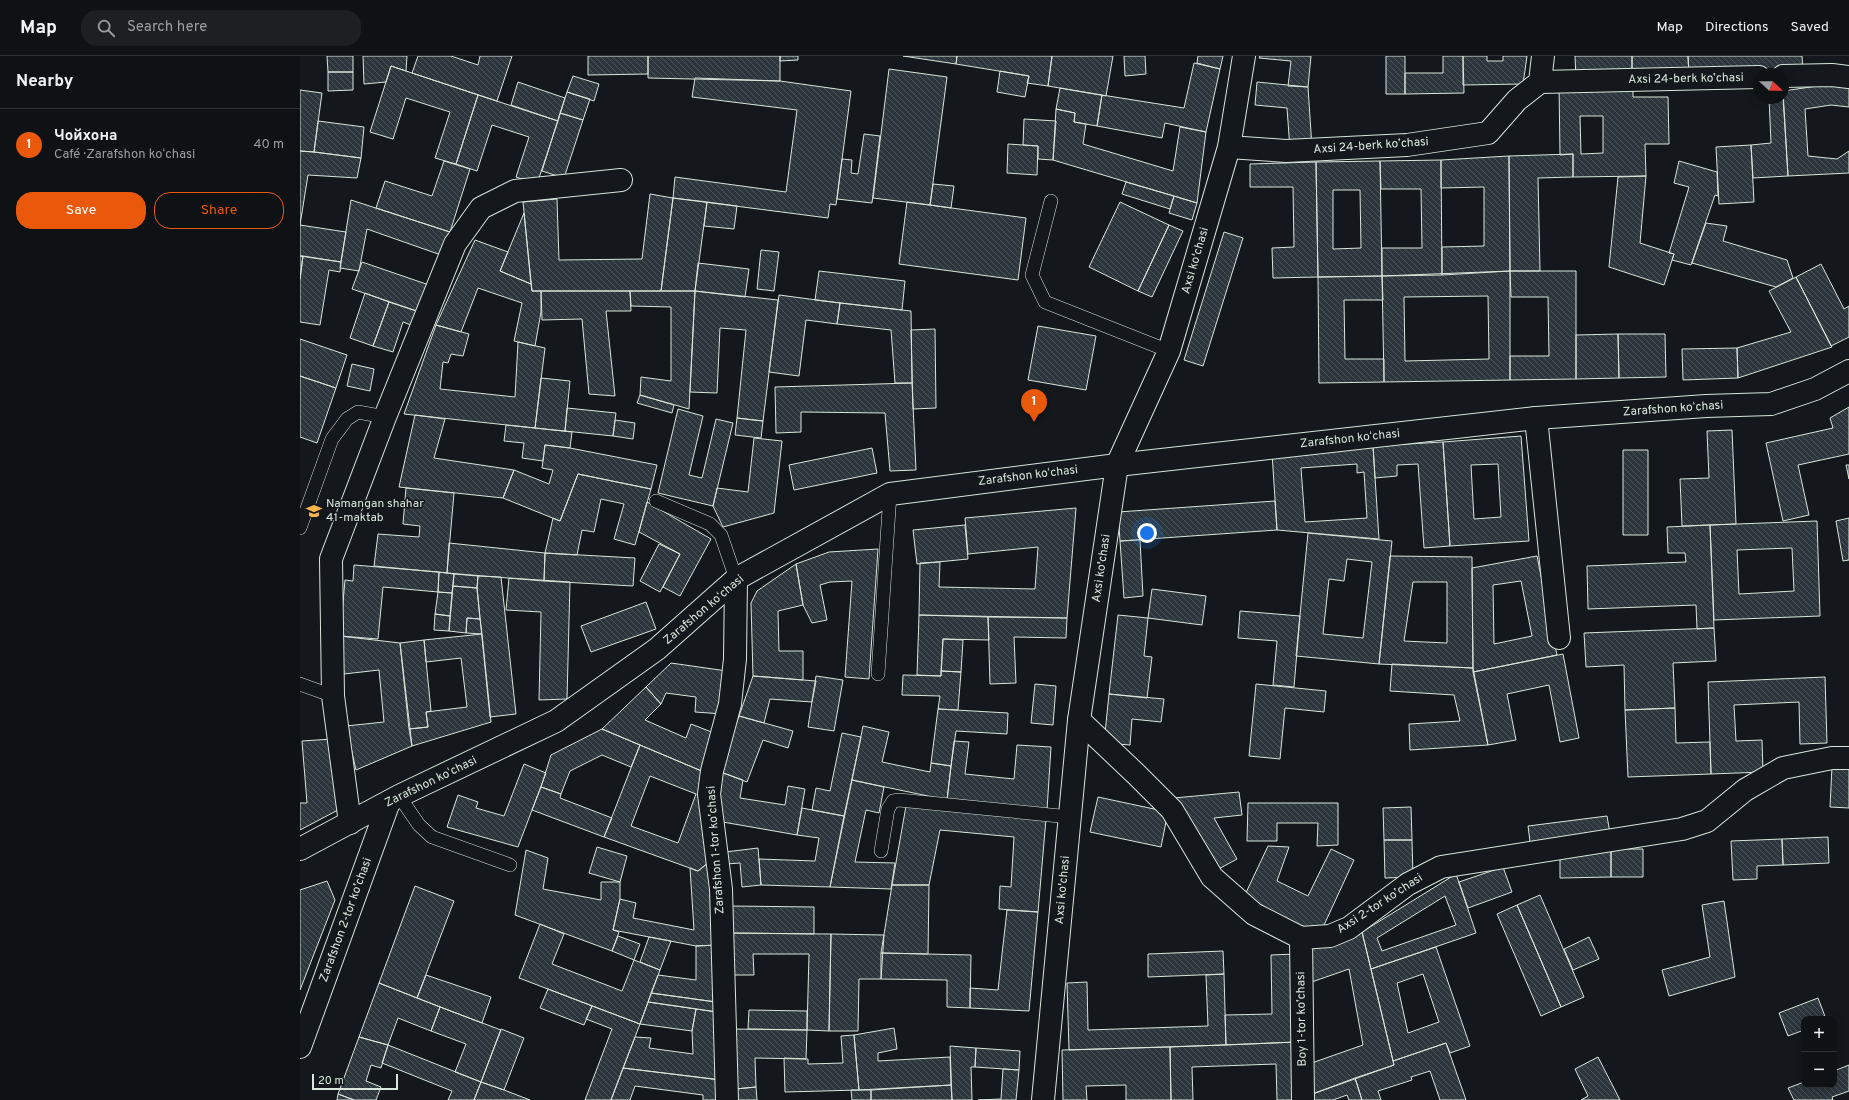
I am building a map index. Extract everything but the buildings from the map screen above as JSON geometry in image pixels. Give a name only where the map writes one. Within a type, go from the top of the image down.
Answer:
[{"type":"street","name":"Axsi ko'chasi","points":[[1043,1100],[1079,720],[1117,465],[1169,351],[1228,147],[1244,56]]},
{"type":"street","points":[[1540,82],[1543,56]]},
{"type":"street","points":[[1789,75],[1825,66],[1849,77]]},
{"type":"street","name":"Аxsi 24-berk koʼchasi","points":[[1228,147],[1286,151],[1408,146],[1488,133],[1517,100],[1540,82],[1753,77]]},
{"type":"street","points":[[350,823],[334,696],[331,558],[385,417],[455,244],[481,208],[515,191],[621,180]]},
{"type":"street","name":"Zarafshon koʻchasi","points":[[300,849],[394,799],[556,721],[657,649],[736,580],[890,494],[1117,465],[1536,418],[1706,406],[1771,404],[1815,389],[1849,371]]},
{"type":"street","points":[[1536,418],[1559,638]]},
{"type":"street","name":"Zarafshon 1-tor koʼchasi","points":[[727,1100],[721,889],[710,794],[712,771],[730,704],[735,659],[736,580]]},
{"type":"street","points":[[1079,720],[1138,775],[1172,810],[1212,878],[1254,914],[1301,938]]},
{"type":"street","name":"Аxsi 2-tor koʼchasi","points":[[1301,938],[1330,936],[1348,928],[1408,884],[1441,867],[1682,829],[1707,821],[1745,790],[1784,768],[1832,758],[1849,758]]},
{"type":"street","name":"Zarafshon 2-tor koʼchasi","points":[[301,1040],[394,799]]},
{"type":"street","name":"Boy 1-tor koʼchasi","points":[[1301,938],[1302,1100]]},
{"type":"lane","points":[[1051,201],[1032,275],[1045,302],[1169,351]]},
{"type":"lane","points":[[300,528],[332,439],[347,419],[358,412],[385,417]]},
{"type":"lane","points":[[878,674],[890,494]]},
{"type":"lane","points":[[656,501],[710,524],[721,535],[736,580]]},
{"type":"lane","points":[[300,684],[334,696]]},
{"type":"lane","points":[[394,799],[432,837],[510,865]]},
{"type":"lane","points":[[881,851],[888,809],[893,802],[899,800],[1070,816]]},
{"type":"place","name":"Чойхона","points":[[1034,422]]},
{"type":"place","name":"Namangan shahar 41-maktab","points":[[314,511]]}]
